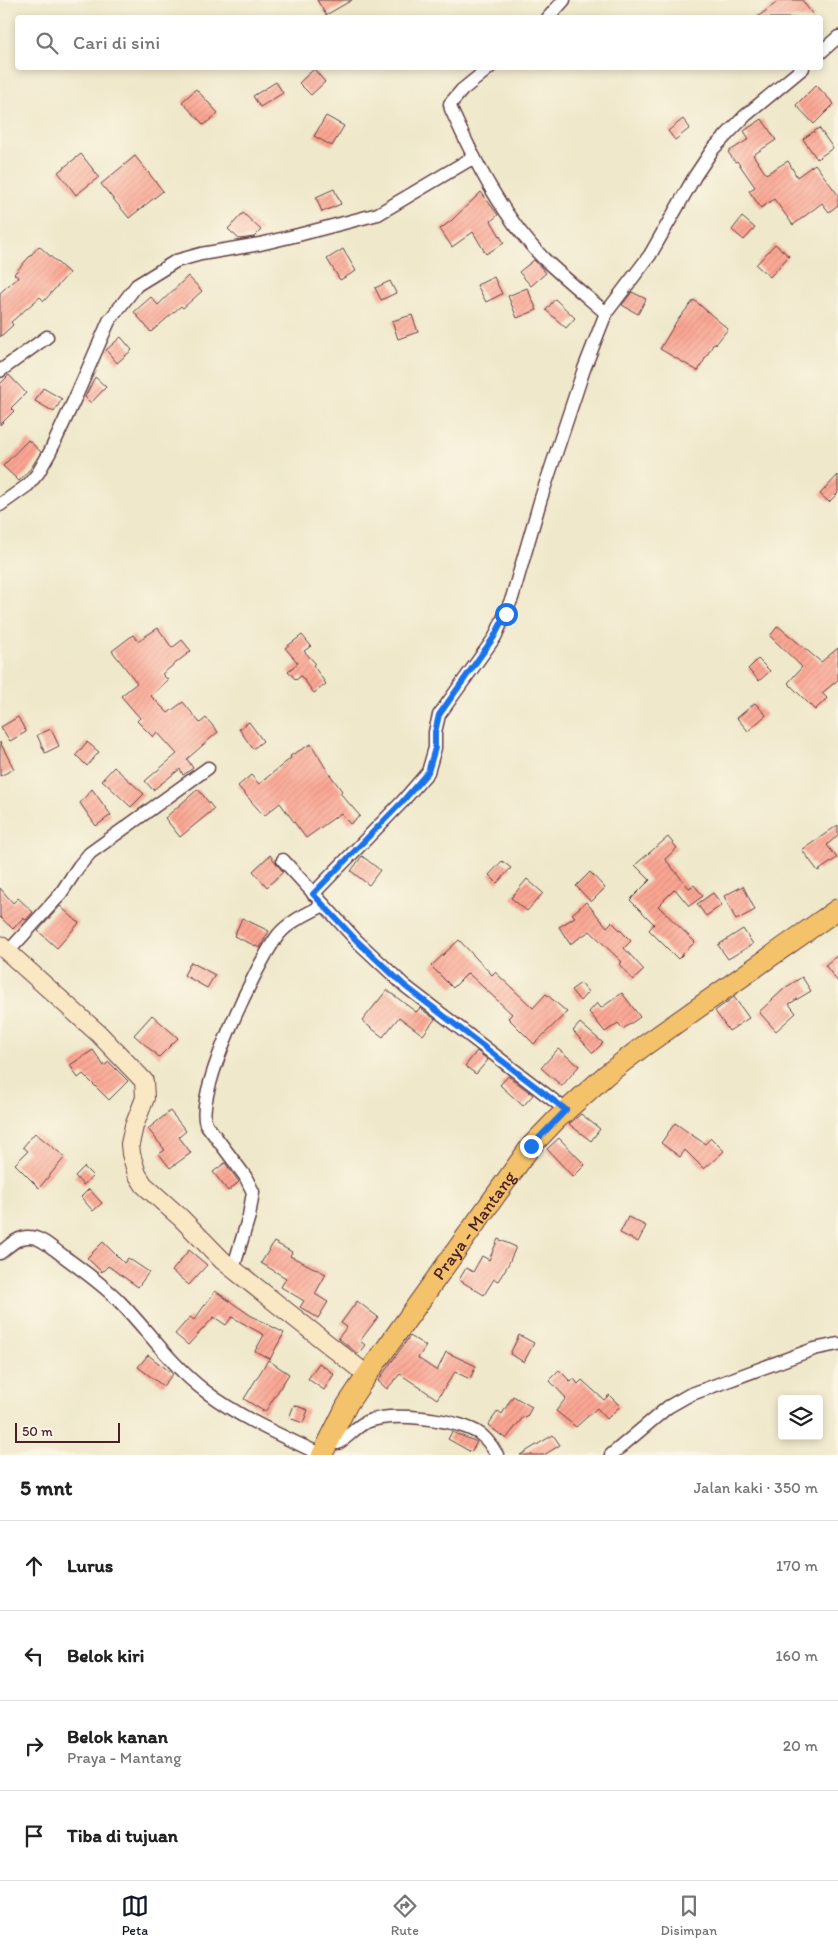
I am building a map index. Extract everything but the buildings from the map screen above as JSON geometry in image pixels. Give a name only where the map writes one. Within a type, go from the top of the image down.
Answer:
[{"type":"main road","name":"Praya - Mantang","points":[[324,1450],[347,1405],[367,1375],[531,1146],[566,1110],[606,1075],[838,909]]},
{"type":"street","points":[[551,15],[564,0]]},
{"type":"street","points":[[487,70],[462,90],[450,104],[474,157],[498,200],[532,245],[606,313]]},
{"type":"street","points":[[313,894],[402,802],[428,772],[435,748],[435,732],[439,715],[494,637],[512,598],[541,498],[584,369],[606,313],[650,255],[695,176],[713,149],[745,116],[800,70]]},
{"type":"street","points":[[0,505],[28,485],[38,473],[77,394],[108,321],[137,285],[176,261],[201,254],[260,244],[378,214],[474,157]]},
{"type":"street","points":[[0,371],[46,337]]},
{"type":"street","points":[[208,768],[90,853],[59,896],[4,949],[99,1034],[144,1081],[145,1098],[134,1126],[130,1144],[137,1174],[144,1185],[233,1269],[367,1375]]},
{"type":"street","points":[[283,860],[357,941],[405,986],[566,1110]]},
{"type":"street","points":[[233,1269],[250,1216],[253,1192],[245,1176],[206,1124],[204,1119],[205,1103],[221,1049],[234,1017],[264,958],[284,928],[324,905]]},
{"type":"street","points":[[0,1253],[19,1238],[31,1237],[45,1243],[84,1271],[120,1302],[167,1357],[205,1391],[255,1423],[324,1450],[338,1443],[352,1430],[367,1422],[400,1416],[455,1424],[467,1428],[486,1439],[497,1455]]},
{"type":"street","points":[[611,1455],[668,1408],[689,1395],[814,1349],[838,1344]]},
{"type":"route","points":[[506,614],[494,637],[439,715],[436,723],[435,748],[428,772],[402,802],[313,894],[357,941],[405,986],[566,1110],[531,1146]]}]
